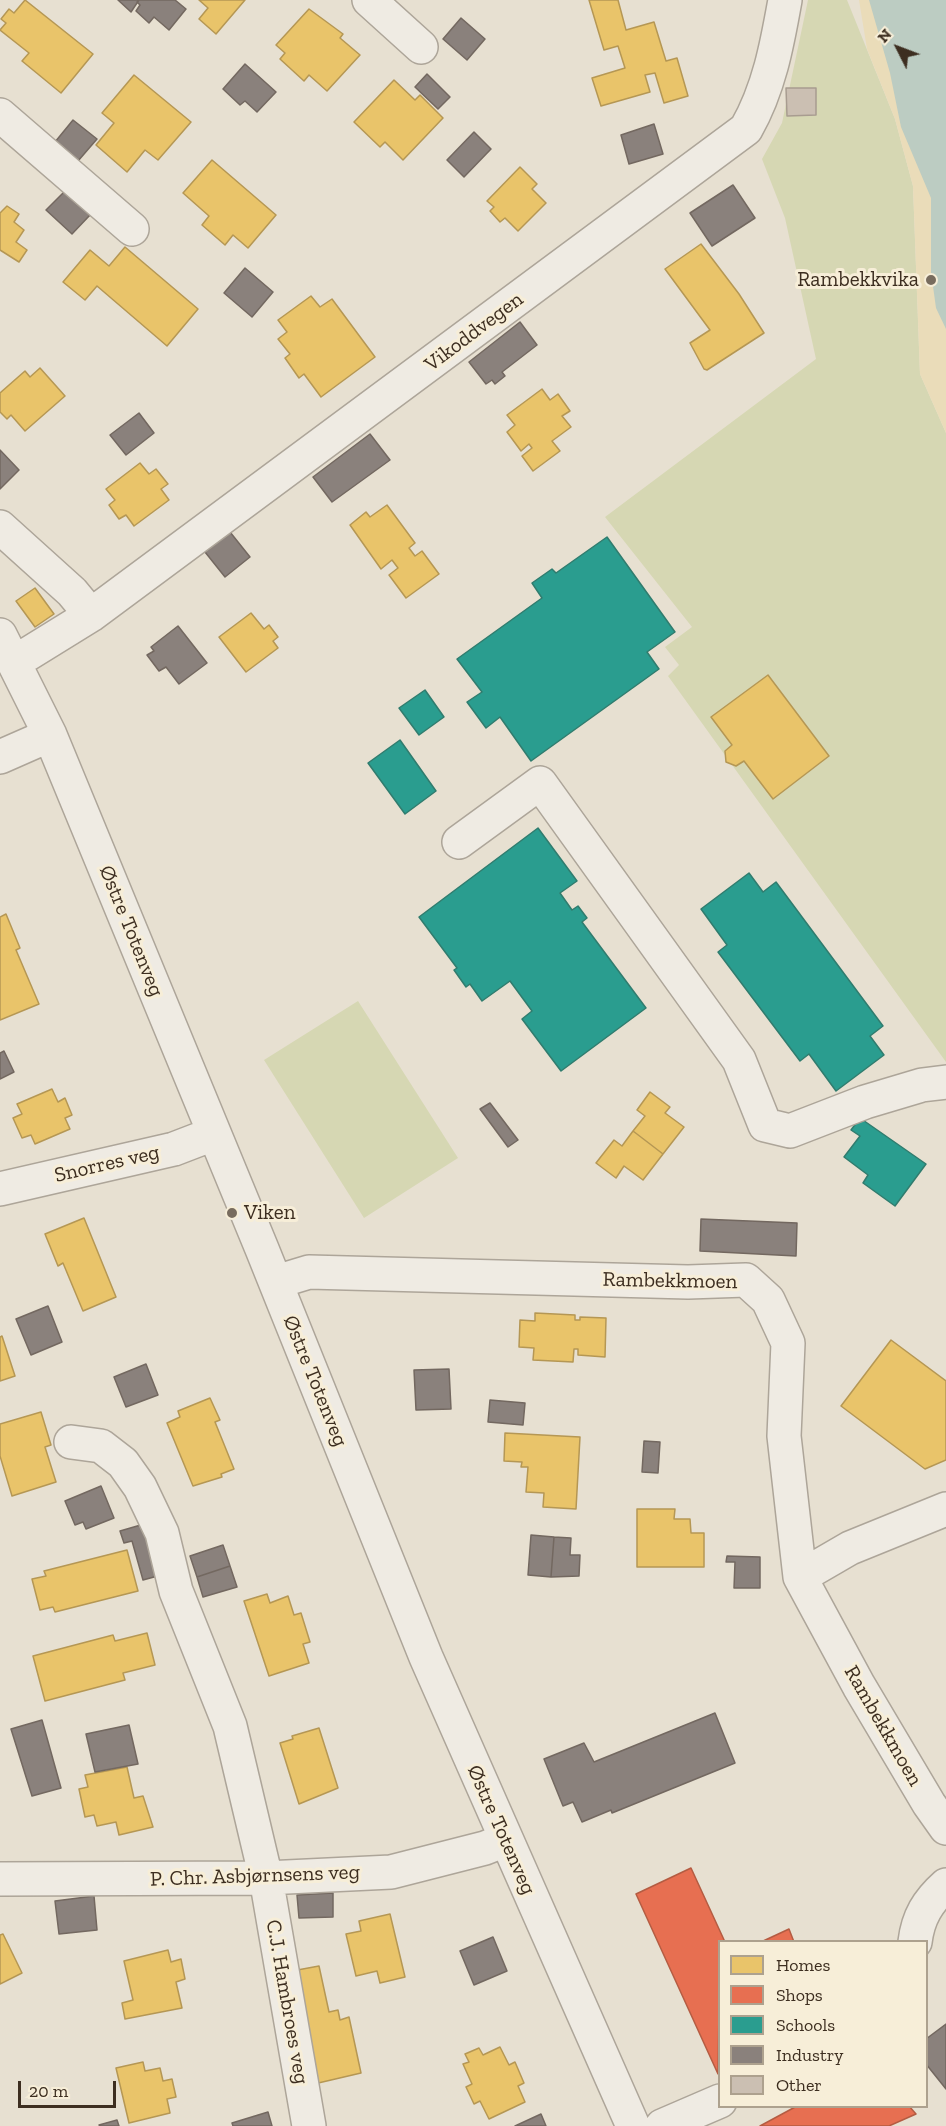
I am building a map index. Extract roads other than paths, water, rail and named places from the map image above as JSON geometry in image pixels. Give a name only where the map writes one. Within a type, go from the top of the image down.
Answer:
[{"type":"street","points":[[369,0],[421,47]]},
{"type":"street","name":"Vikoddvegen","points":[[7,649],[91,615],[746,129],[759,107],[776,52],[785,0]]},
{"type":"street","points":[[0,115],[132,229]]},
{"type":"street","points":[[0,527],[72,592],[91,615]]},
{"type":"street","name":"Østre Totenveg","points":[[7,649],[50,735],[276,1282],[426,1657],[633,2126]]},
{"type":"street","points":[[0,757],[50,735]]},
{"type":"street","points":[[459,842],[540,783],[739,1060],[765,1125],[790,1131],[888,1095],[922,1085],[946,1082]]},
{"type":"street","name":"Snorres veg","points":[[0,1189],[174,1149],[213,1134]]},
{"type":"street","name":"Rambekkmoen","points":[[276,1282],[309,1272],[688,1282],[746,1281],[768,1300],[788,1343],[784,1436],[800,1577],[859,1686],[940,1809]]},
{"type":"street","name":"C.J. Hambroes veg","points":[[71,1442],[101,1446],[123,1463],[140,1487],[162,1533],[176,1591],[230,1726],[266,1878],[309,2126]]},
{"type":"street","points":[[800,1577],[850,1548],[946,1509]]},
{"type":"street","name":"P. Chr. Asbjørnsens veg","points":[[0,1879],[266,1878],[391,1872],[485,1848],[506,1840]]},
{"type":"street","points":[[915,1940],[917,1925],[925,1908],[946,1885]]},
{"type":"street","points":[[662,2126],[718,2102]]},
{"type":"place","name":"Rambekkvika","points":[[931,280]]},
{"type":"place","name":"Viken","points":[[232,1213]]}]
